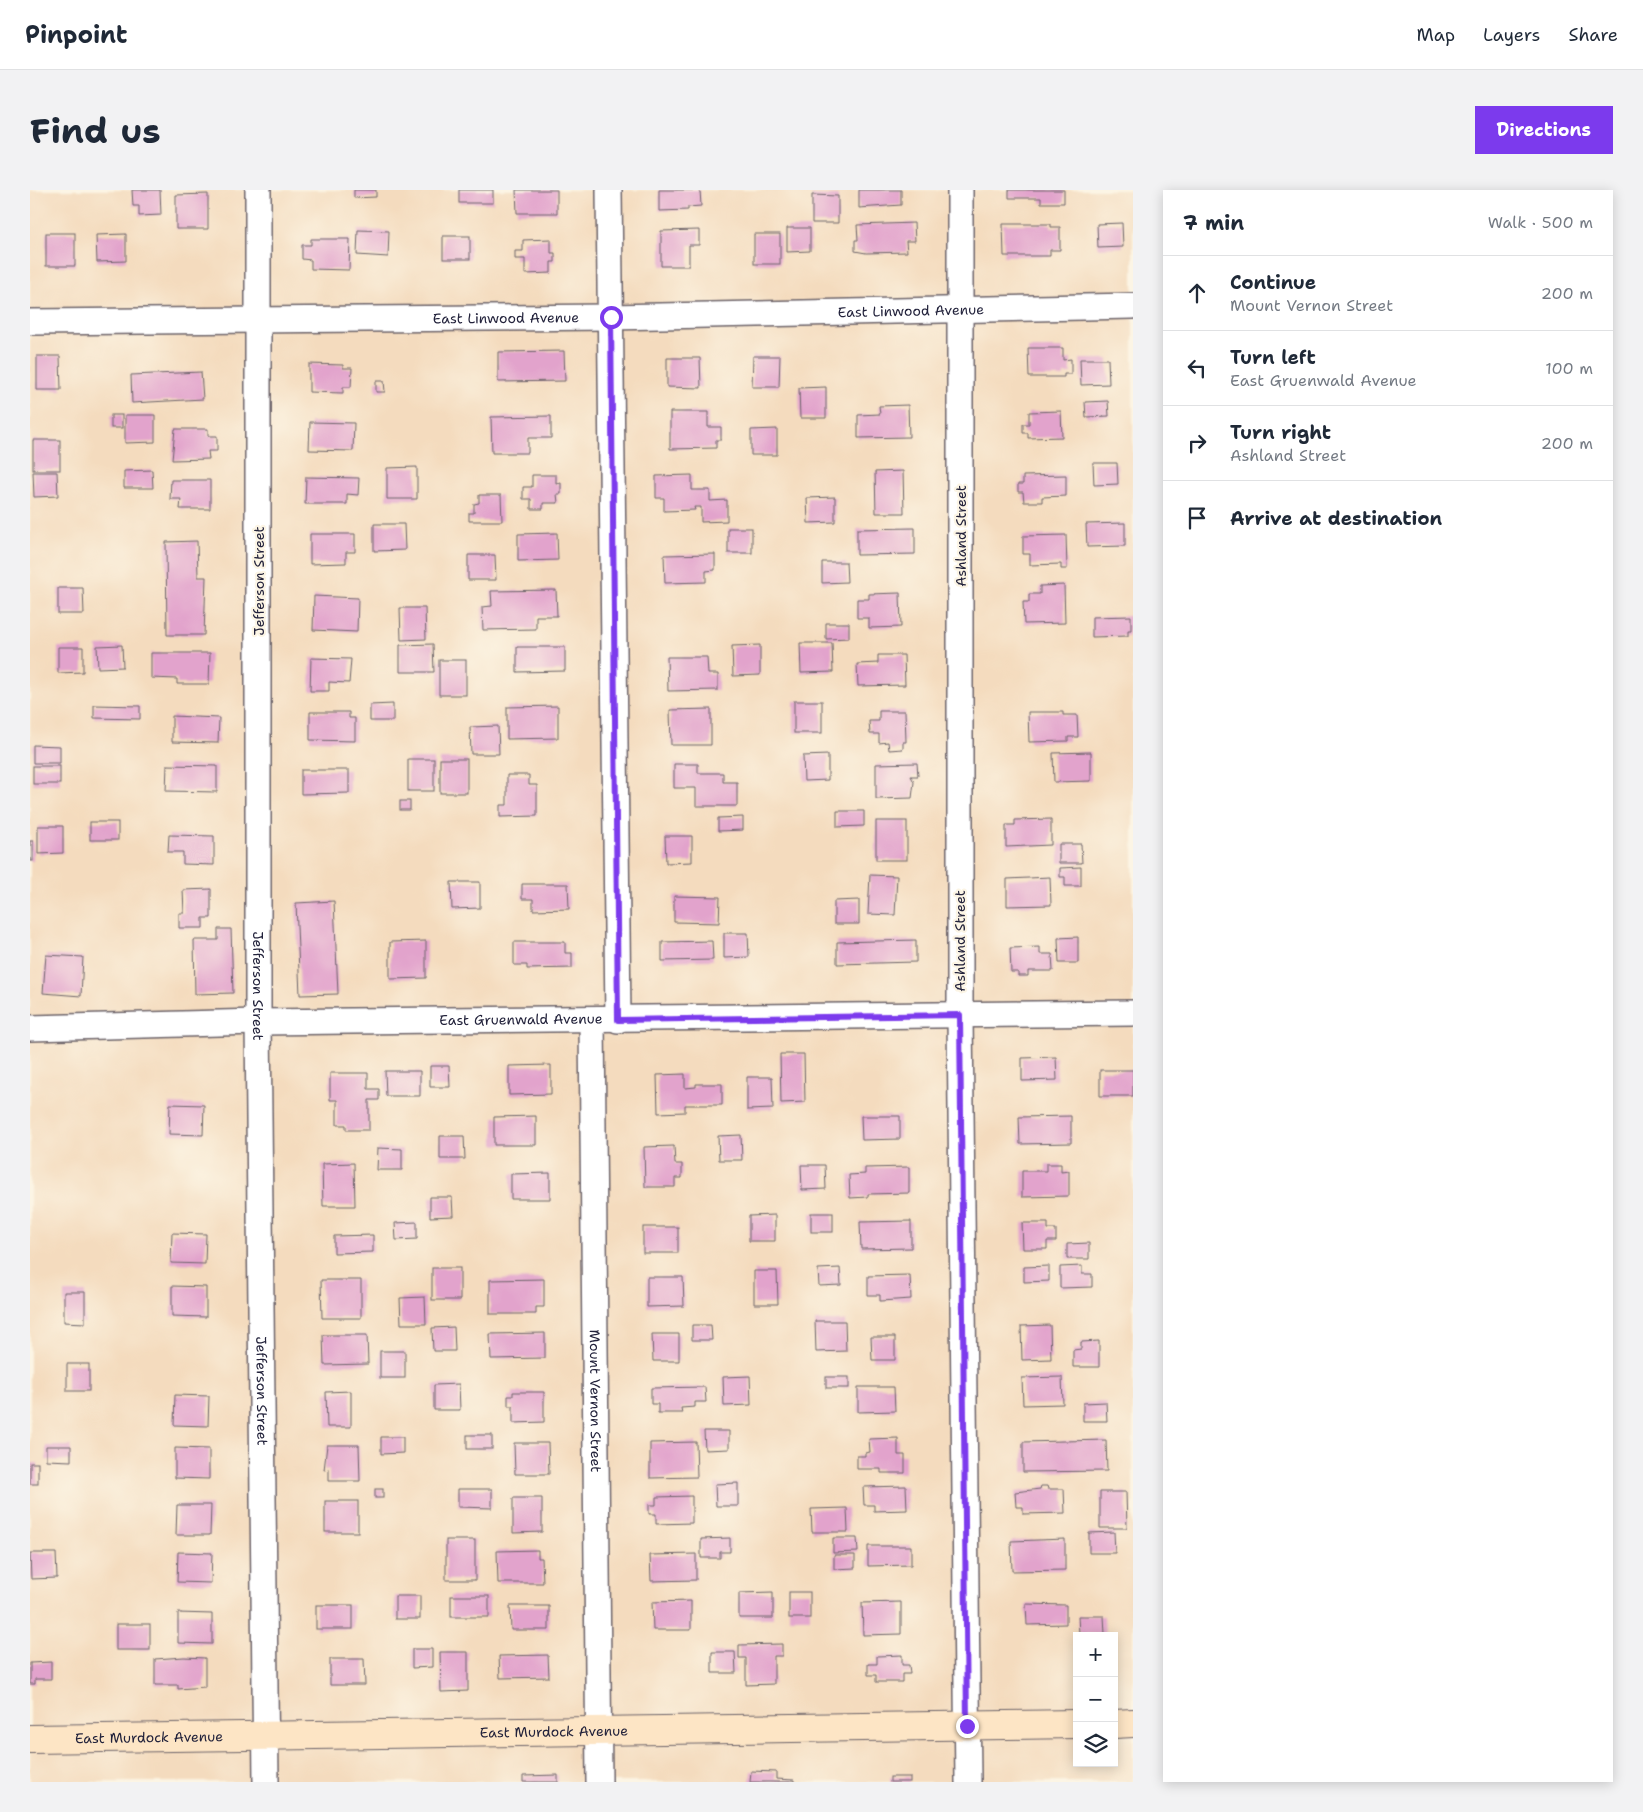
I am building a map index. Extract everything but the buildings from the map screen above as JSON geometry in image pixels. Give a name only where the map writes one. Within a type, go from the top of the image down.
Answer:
[{"type":"main road","name":"East Murdock Avenue","points":[[30,1740],[598,1733],[1073,1724]]},
{"type":"main road","points":[[1118,1724],[1133,1724]]},
{"type":"street","name":"Jefferson Street","points":[[258,190],[260,321],[258,1022],[266,1782]]},
{"type":"street","points":[[610,190],[618,1020]]},
{"type":"street","name":"Ashland Street","points":[[960,190],[960,1015],[968,1782]]},
{"type":"street","name":"East Linwood Avenue","points":[[30,322],[611,317],[1133,306]]},
{"type":"street","name":"East Gruenwald Avenue","points":[[30,1028],[258,1022],[618,1020],[1133,1013]]},
{"type":"street","name":"Mount Vernon Street","points":[[592,1020],[599,1782]]},
{"type":"route","points":[[611,317],[618,1020],[960,1015],[967,1726]]}]
